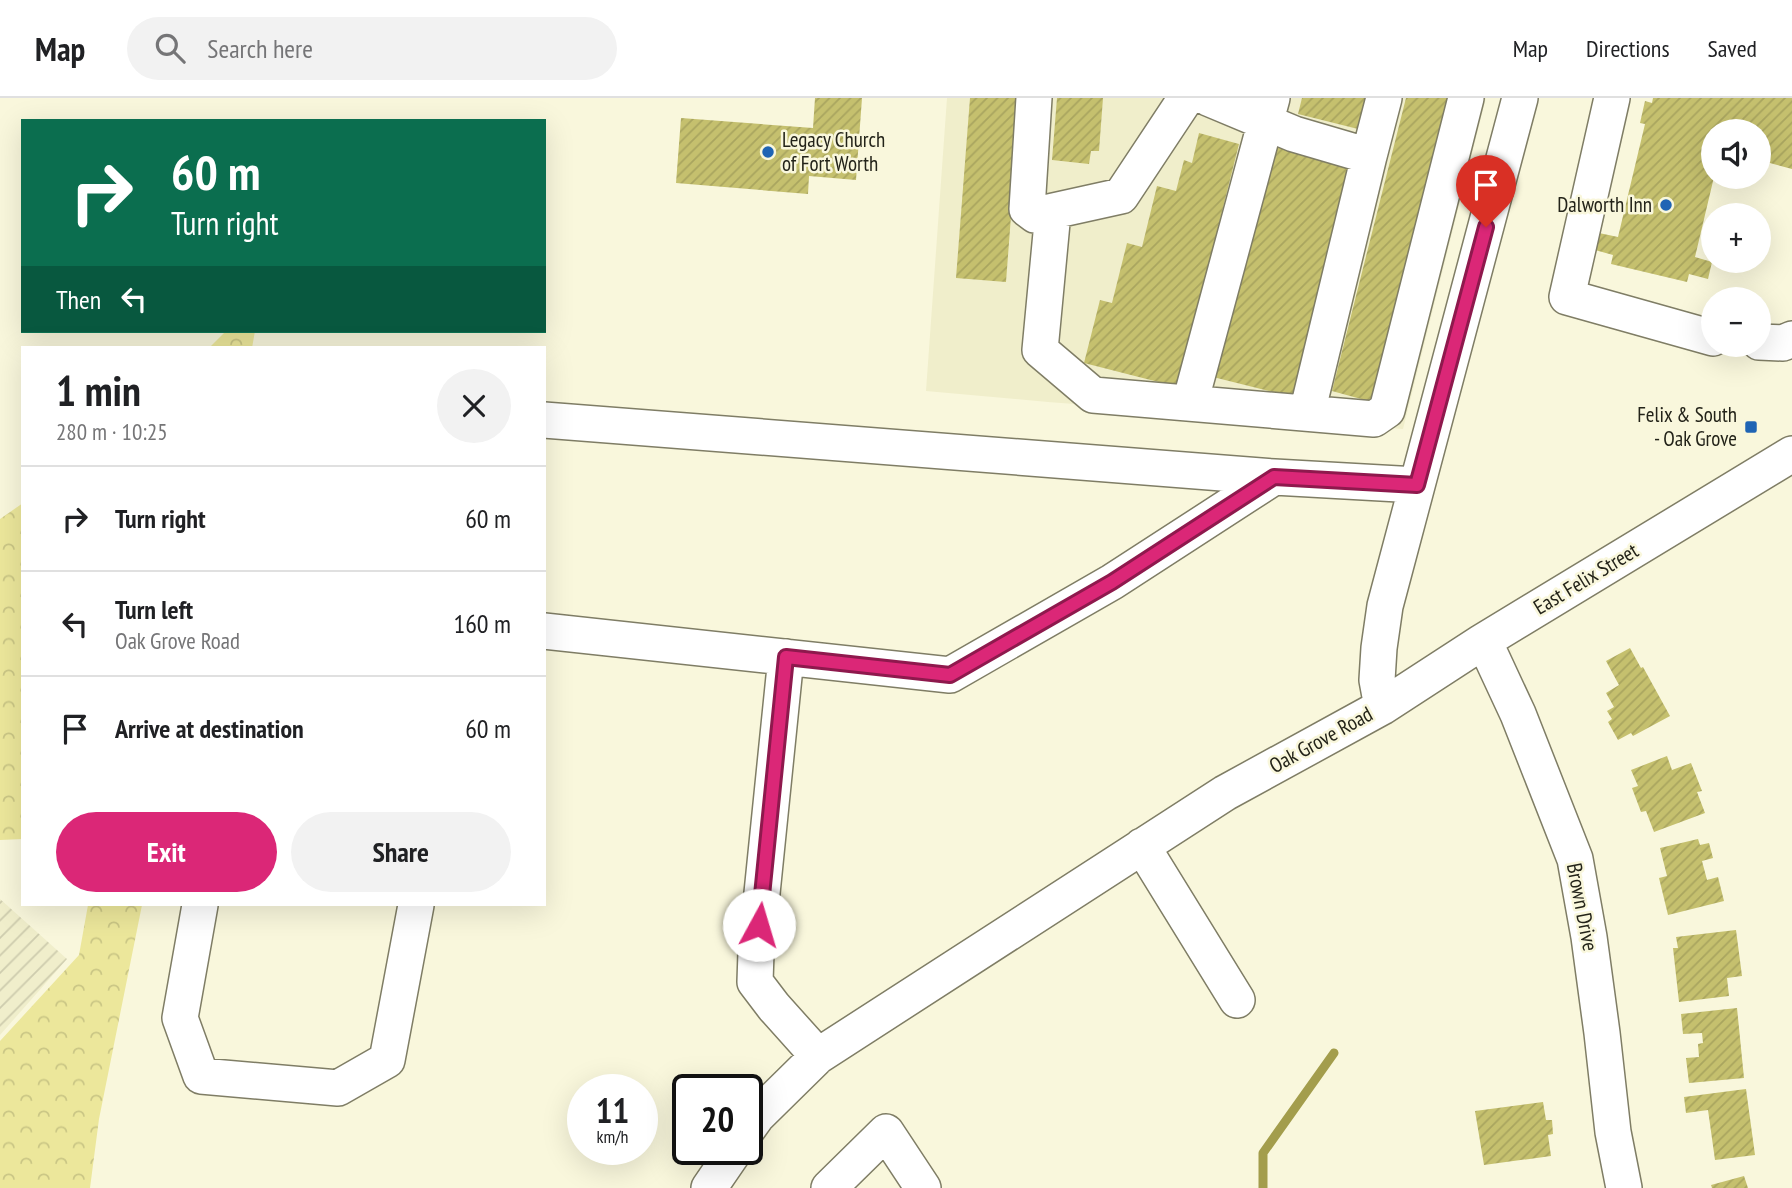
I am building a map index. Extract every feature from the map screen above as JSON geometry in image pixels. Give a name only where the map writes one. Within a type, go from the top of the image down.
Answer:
[{"type":"street","points":[[1034,98],[1027,209],[1035,215],[1121,196],[1186,98]]},
{"type":"street","points":[[1208,98],[1268,110],[1294,134],[1369,156]]},
{"type":"street","points":[[1307,414],[1384,98]]},
{"type":"street","points":[[1053,212],[1040,350],[1093,395],[1374,419],[1387,410],[1466,98]]},
{"type":"street","name":"Oak Grove Road","points":[[763,1110],[818,1056],[1225,793],[1381,708],[1377,680],[1385,606],[1520,98]]},
{"type":"street","points":[[1612,98],[1567,297],[1701,335]]},
{"type":"street","points":[[1190,403],[1268,110]]},
{"type":"street","points":[[1771,342],[1783,343],[1792,339]]},
{"type":"street","points":[[546,420],[1274,477],[1417,485]]},
{"type":"street","name":"East Felix Street","points":[[1381,708],[1482,642],[1792,454]]},
{"type":"street","points":[[546,631],[950,675],[1112,582],[1274,477]]},
{"type":"street","name":"Brown Drive","points":[[1482,642],[1518,714],[1575,859],[1589,937],[1613,1132],[1624,1188]]},
{"type":"street","points":[[786,657],[755,982],[818,1056]]},
{"type":"street","points":[[1142,846],[1237,1000]]},
{"type":"street","points":[[200,906],[180,1018],[201,1076],[338,1088],[387,1060],[416,906]]},
{"type":"street","points":[[829,1188],[886,1132],[923,1188]]},
{"type":"street","points":[[709,1188],[724,1165]]},
{"type":"shaded area","points":[[947,98],[1486,98],[1403,429],[926,391]]},
{"type":"shaded area","points":[[0,899],[67,959],[0,1035]]},
{"type":"green space","points":[[224,333],[255,333],[252,346],[211,346]]},
{"type":"green space","points":[[21,504],[21,839],[0,840],[0,519]]},
{"type":"green space","points":[[88,906],[142,906],[99,1119],[90,1188],[0,1188],[0,1041],[79,955]]},
{"type":"building","name":"Legacy Church of Fort Worth","points":[[815,98],[862,98],[856,180],[809,176],[808,194],[676,183],[681,118],[813,128]]},
{"type":"building","points":[[970,98],[1020,98],[1006,282],[956,278]]},
{"type":"building","points":[[1057,98],[1103,98],[1099,151],[1091,151],[1089,164],[1052,160]]},
{"type":"building","points":[[1302,98],[1374,98],[1366,131],[1298,114]]},
{"type":"building","points":[[1406,98],[1449,98],[1372,402],[1332,391]]},
{"type":"building","name":"Dalworth Inn","points":[[1653,98],[1792,98],[1792,169],[1771,163],[1771,119],[1701,119],[1701,189],[1711,189],[1708,203],[1701,203],[1701,232],[1695,257],[1701,259],[1701,273],[1709,273],[1708,279],[1689,274],[1687,282],[1611,264],[1613,255],[1595,250],[1599,233],[1618,237],[1645,124],[1640,123],[1645,101],[1652,103]]},
{"type":"building","points":[[1199,133],[1239,144],[1178,387],[1084,363],[1100,300],[1112,303],[1127,243],[1142,247],[1157,186],[1176,191],[1184,160],[1192,163]]},
{"type":"building","points":[[1272,142],[1355,163],[1297,398],[1213,377]]},
{"type":"building","points":[[1630,648],[1670,716],[1633,736],[1631,733],[1618,740],[1608,722],[1612,719],[1607,711],[1614,707],[1606,693],[1619,685],[1606,661]]},
{"type":"building","points":[[1667,756],[1672,770],[1691,763],[1702,791],[1697,792],[1705,813],[1654,832],[1646,811],[1641,812],[1632,788],[1638,786],[1631,770]]},
{"type":"building","points":[[1698,839],[1700,845],[1709,843],[1713,858],[1702,861],[1707,880],[1718,877],[1724,901],[1668,915],[1659,878],[1667,876],[1660,848]]},
{"type":"building","points":[[1736,930],[1742,976],[1727,978],[1729,996],[1679,1002],[1673,948],[1678,948],[1676,937]]},
{"type":"building","points":[[1737,1008],[1744,1078],[1689,1083],[1686,1058],[1699,1057],[1698,1044],[1703,1043],[1702,1033],[1683,1034],[1681,1014]]},
{"type":"building","points":[[1746,1089],[1755,1155],[1715,1160],[1708,1110],[1686,1113],[1684,1097]]},
{"type":"building","points":[[1543,1102],[1546,1120],[1552,1120],[1553,1134],[1548,1135],[1551,1156],[1484,1165],[1475,1111]]},
{"type":"building","points":[[1744,1176],[1748,1188],[1712,1188],[1711,1185]]},
{"type":"waterway","points":[[1263,1188],[1263,1153],[1334,1053]]},
{"type":"place","name":"Legacy Church of Fort Worth","points":[[768,152]]},
{"type":"place","name":"Dalworth Inn","points":[[1666,205]]},
{"type":"place","name":"Felix & South - Oak Grove","points":[[1751,427]]},
{"type":"route","points":[[759,925],[786,657],[950,675],[1112,582],[1274,477],[1417,485],[1486,227]]}]
